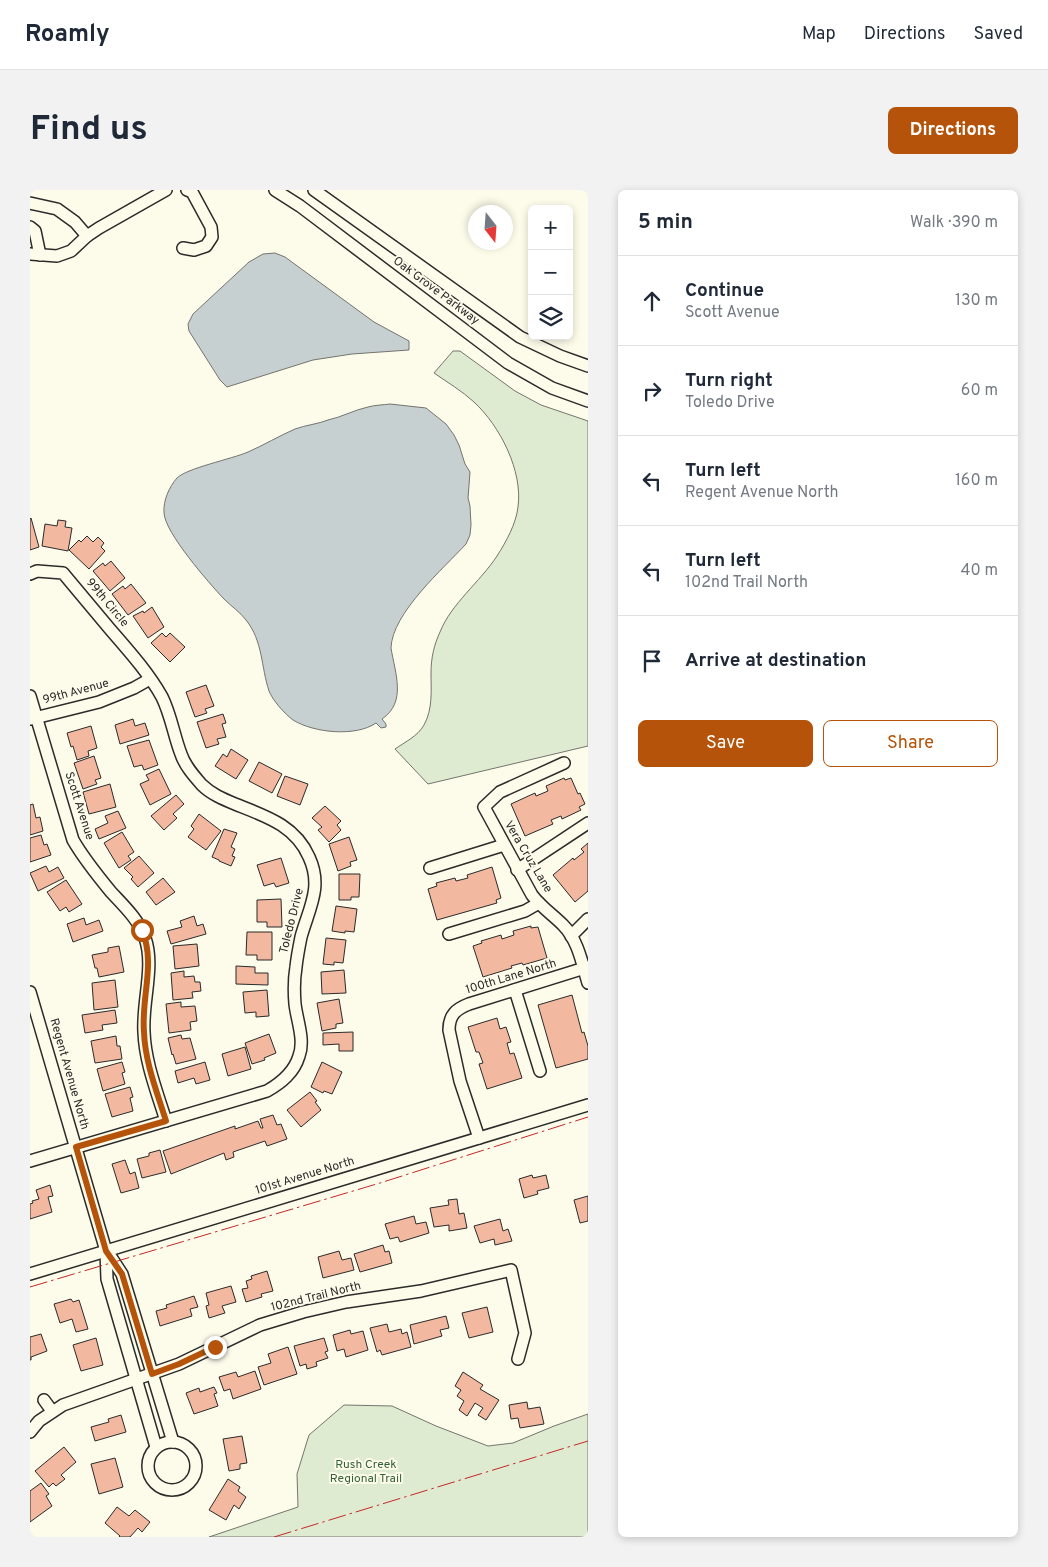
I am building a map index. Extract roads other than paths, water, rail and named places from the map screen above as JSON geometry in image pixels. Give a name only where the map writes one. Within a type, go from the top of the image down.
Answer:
[{"type":"street","points":[[30,227],[35,231],[35,254],[57,256],[71,251],[87,236],[166,190]]},
{"type":"street","points":[[183,248],[194,250],[206,246],[212,237],[211,227],[192,192],[187,190]]},
{"type":"street","name":"Oak Grove Parkway","points":[[275,190],[300,206],[508,363],[552,388],[588,401]]},
{"type":"street","name":"Oak Grove Parkway","points":[[314,190],[520,337],[560,356],[588,366]]},
{"type":"street","points":[[30,203],[57,209],[75,222],[87,236]]},
{"type":"street","name":"99th Circle","points":[[30,574],[37,570],[64,573],[132,654],[150,679]]},
{"type":"street","name":"99th Avenue","points":[[32,716],[99,702],[134,688],[150,679]]},
{"type":"street","name":"Toledo Drive","points":[[30,1162],[266,1091],[279,1084],[295,1066],[300,1055],[301,1044],[295,1003],[296,969],[302,936],[315,893],[315,880],[309,856],[298,839],[290,831],[266,817],[214,794],[195,777],[181,754],[168,711],[150,679]]},
{"type":"street","points":[[30,696],[32,716]]},
{"type":"street","name":"Scott Avenue","points":[[32,716],[73,840],[83,858],[139,925],[145,938],[149,956],[144,1005],[146,1052],[166,1121]]},
{"type":"street","name":"Vera Cruz Lane","points":[[564,763],[500,792],[484,806],[526,885],[539,903],[564,926],[577,946],[586,968],[588,983]]},
{"type":"street","points":[[517,870],[588,823]]},
{"type":"street","points":[[430,868],[504,845]]},
{"type":"street","points":[[449,934],[525,911],[539,903]]},
{"type":"street","points":[[571,936],[588,919]]},
{"type":"street","name":"100th Lane North","points":[[479,1138],[460,1081],[449,1023],[451,1016],[462,1007],[586,968]]},
{"type":"street","points":[[515,990],[540,1071]]},
{"type":"street","name":"Regent Avenue North","points":[[30,992],[106,1251],[107,1279],[156,1447]]},
{"type":"street","name":"101st Avenue North","points":[[30,1274],[588,1104]]},
{"type":"street","name":"Regent Avenue North","points":[[106,1251],[122,1274],[174,1442]]},
{"type":"street","name":"102nd Trail North","points":[[30,1432],[39,1421],[63,1405],[179,1364],[260,1326],[303,1312],[346,1302],[421,1291],[511,1270],[526,1333],[518,1359]]},
{"type":"street","points":[[447,1272],[449,1284]]},
{"type":"street","points":[[44,1400],[52,1412]]},
{"type":"street","points":[[174,1442],[183,1444],[190,1450],[195,1458],[196,1468],[194,1477],[188,1485],[170,1491],[160,1488],[153,1482],[148,1474],[147,1464],[150,1454],[156,1447],[164,1443],[174,1442]]},
{"type":"park label","name":"Rush Creek Regional Trail","points":[[366,1472]]}]
